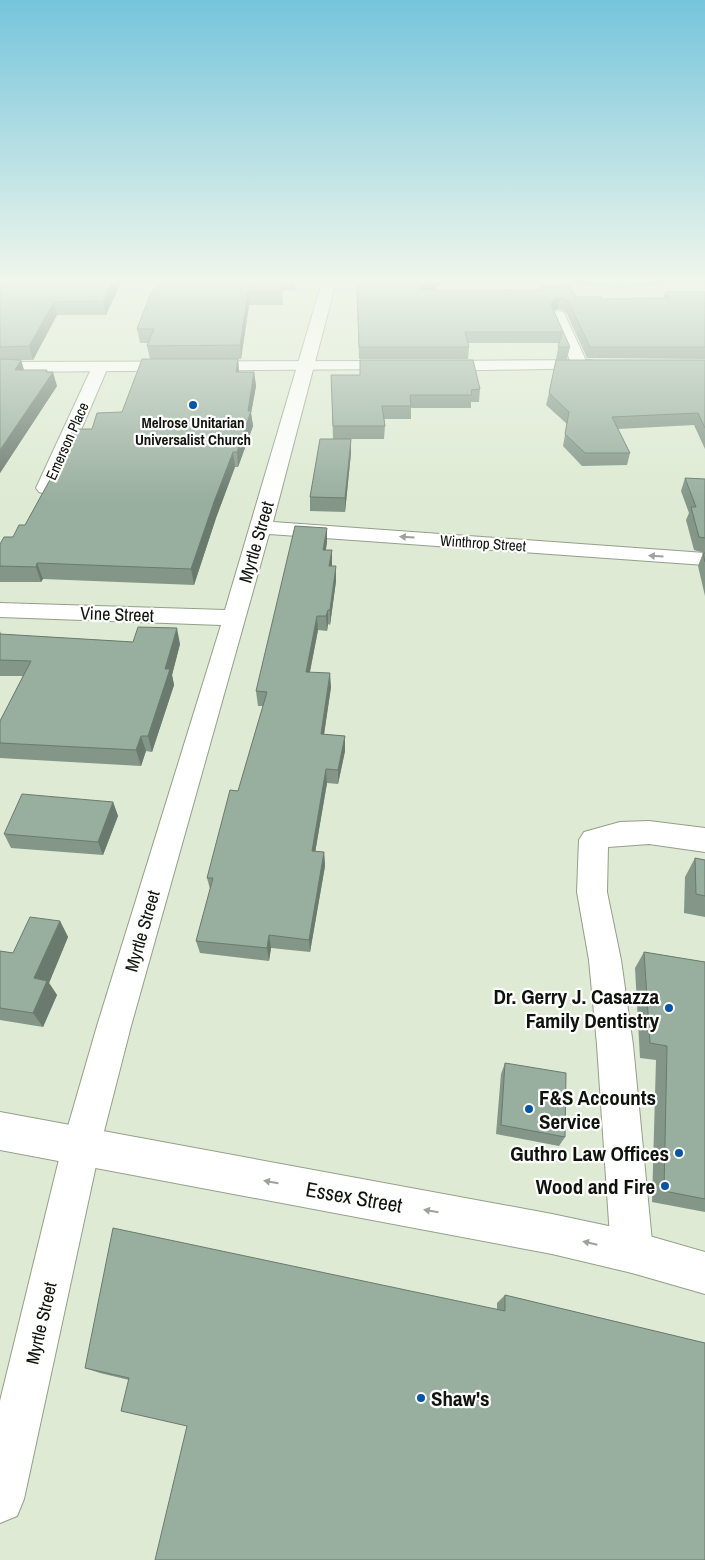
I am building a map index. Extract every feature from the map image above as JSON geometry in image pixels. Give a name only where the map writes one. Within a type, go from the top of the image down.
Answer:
[{"type":"street","name":"Myrtle Street","points":[[0,1499],[81,1147],[114,1026],[261,527],[308,355]]},
{"type":"street","points":[[575,355],[580,366]]},
{"type":"street","points":[[0,367],[609,365]]},
{"type":"street","name":"Emerson Place","points":[[46,488],[100,367]]},
{"type":"street","name":"Winthrop Street","points":[[261,527],[705,559]]},
{"type":"street","name":"Vine Street","points":[[0,610],[234,618]]},
{"type":"street","points":[[632,1252],[615,1045],[605,960],[592,892],[594,840],[609,834],[620,833],[705,840]]},
{"type":"street","name":"Essex Street","points":[[0,1131],[552,1234],[632,1252],[705,1273]]},
{"type":"building","points":[[0,359],[21,360],[15,370],[47,370],[46,372],[53,372],[0,450]]},
{"type":"building","points":[[142,359],[238,359],[236,372],[254,372],[248,411],[251,411],[237,452],[233,452],[214,502],[191,569],[37,563],[36,567],[0,566],[0,544],[4,537],[13,537],[19,525],[25,525],[62,458],[60,458],[73,429],[92,429],[97,413],[122,412]]},
{"type":"building","points":[[360,360],[473,360],[480,389],[471,390],[472,395],[410,395],[411,406],[382,406],[385,426],[333,426],[331,375],[360,375]]},
{"type":"building","points":[[556,360],[705,360],[705,428],[698,413],[612,417],[630,453],[585,453],[565,434],[569,412],[549,393]]},
{"type":"building","points":[[320,439],[351,439],[345,498],[310,497]]},
{"type":"building","points":[[685,478],[705,479],[705,538],[699,537],[691,507],[696,507]]},
{"type":"building","points":[[295,526],[327,528],[323,550],[332,550],[329,566],[336,566],[330,610],[328,610],[326,616],[317,616],[306,672],[330,673],[321,734],[345,736],[338,770],[326,769],[312,851],[324,852],[309,940],[269,935],[267,948],[196,941],[213,878],[207,878],[230,790],[238,791],[267,692],[256,691]]},
{"type":"building","points":[[138,627],[177,628],[165,669],[170,669],[148,736],[141,736],[136,750],[0,743],[0,721],[31,661],[0,660],[0,634],[133,642]]},
{"type":"building","points":[[22,794],[113,802],[98,842],[4,834]]},
{"type":"building","points":[[695,858],[705,860],[705,896],[696,894]]},
{"type":"building","points":[[30,917],[60,921],[34,978],[47,981],[33,1013],[0,1008],[0,951],[13,953]]},
{"type":"building","points":[[644,952],[705,962],[705,1199],[664,1191],[667,1046],[650,1043]]},
{"type":"building","name":"F&S Accounts Service","points":[[505,1063],[566,1073],[565,1137],[501,1125]]},
{"type":"building","name":"Shaw's","points":[[113,1228],[505,1311],[505,1295],[705,1343],[705,1560],[155,1560],[187,1426],[121,1411],[129,1378],[85,1368]]},
{"type":"place","name":"Melrose Unitarian Universalist Church","points":[[193,405]]},
{"type":"place","name":"Dr. Gerry J. Casazza Family Dentistry","points":[[669,1008]]},
{"type":"place","name":"F&S Accounts Service","points":[[529,1109]]},
{"type":"place","name":"Guthro Law Offices","points":[[679,1153]]},
{"type":"place","name":"Wood and Fire","points":[[665,1186]]},
{"type":"place","name":"Shaw's","points":[[421,1398]]}]
